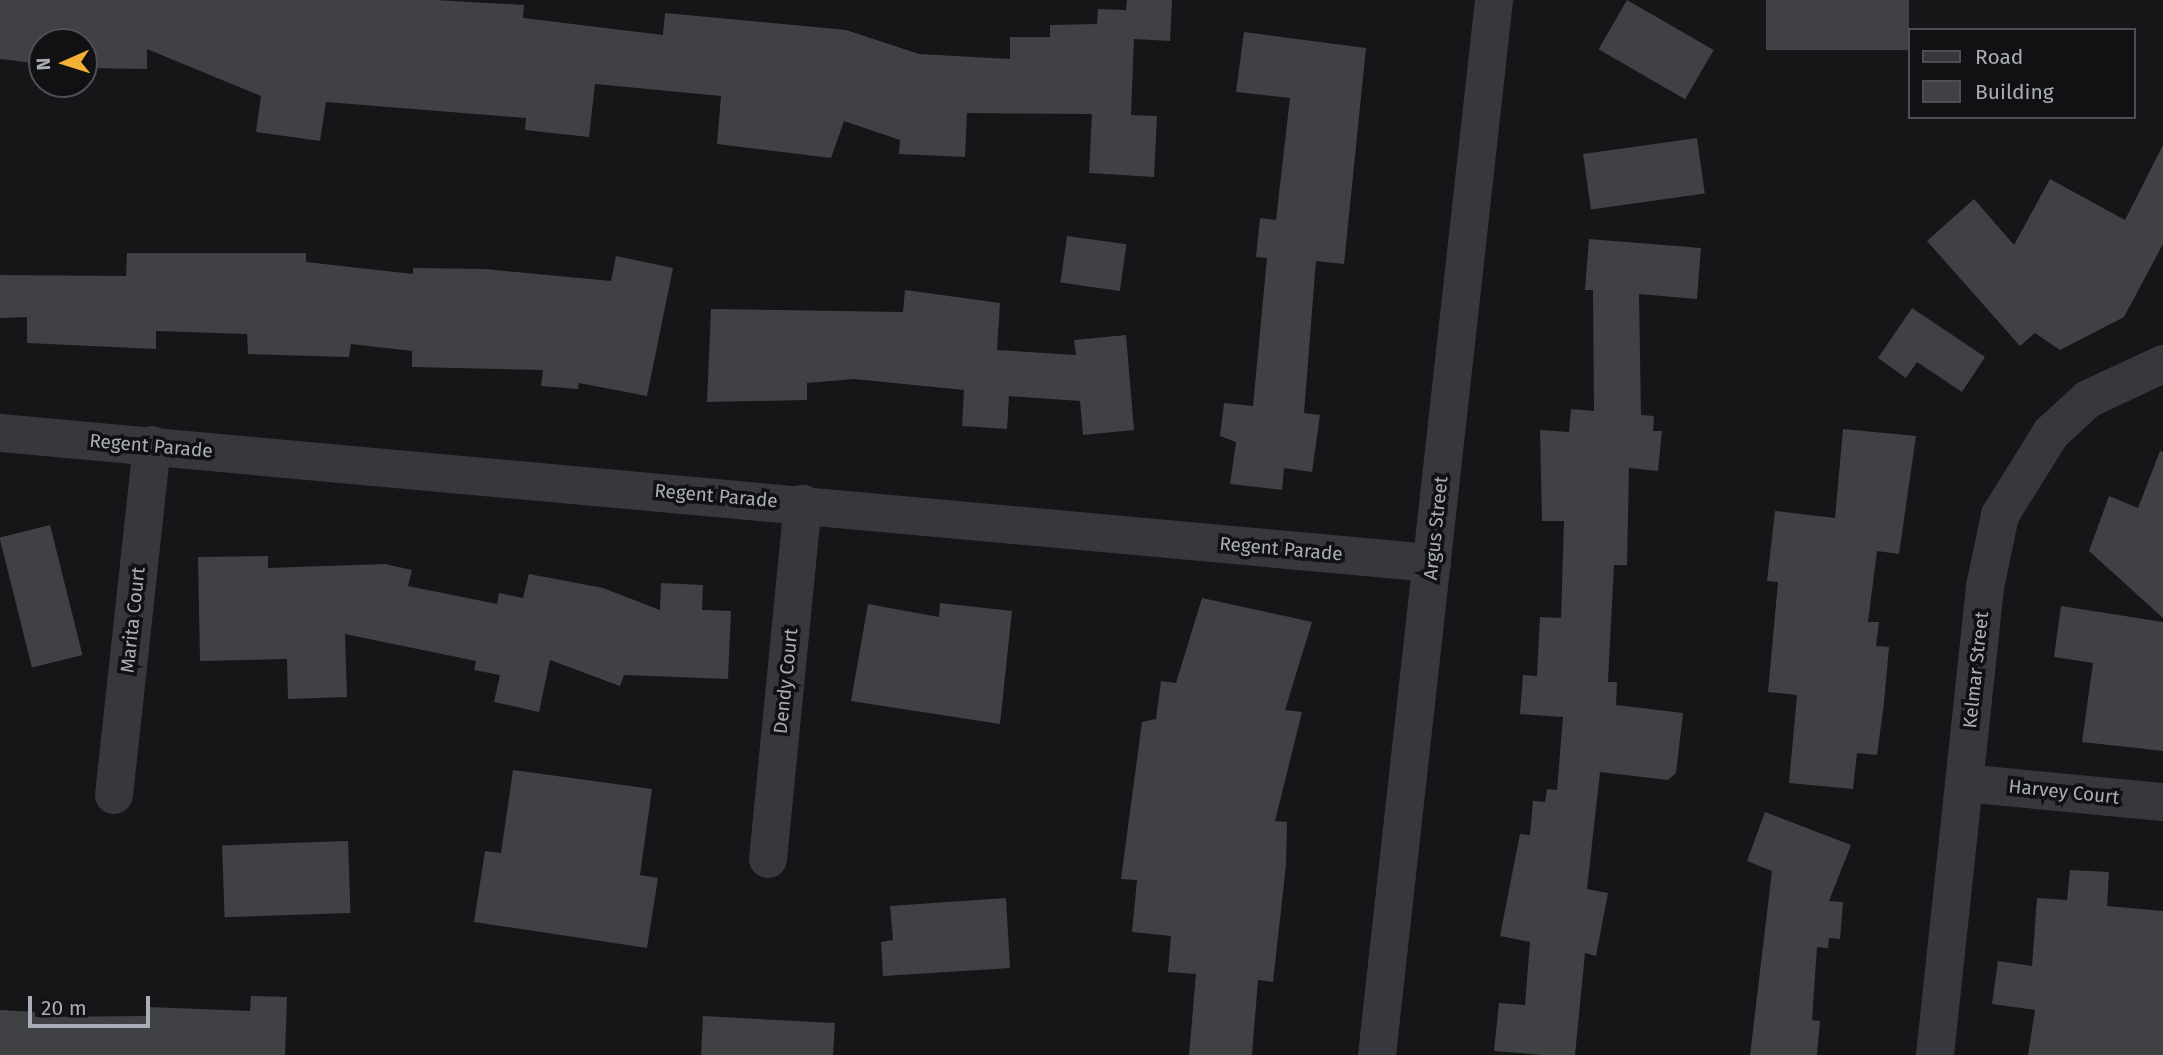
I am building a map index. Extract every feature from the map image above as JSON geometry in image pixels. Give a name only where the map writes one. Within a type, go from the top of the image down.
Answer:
[{"type":"street","name":"Argus Street","points":[[1377,1055],[1494,0]]},
{"type":"street","name":"Kelmar Street","points":[[1935,1055],[1984,587],[2000,515],[2051,433],[2088,399],[2163,364]]},
{"type":"street","name":"Regent Parade","points":[[0,433],[1432,563]]},
{"type":"street","name":"Marita Court","points":[[114,795],[152,445]]},
{"type":"street","name":"Dendy Court","points":[[768,859],[803,504]]},
{"type":"street","name":"Harvey Court","points":[[1964,783],[2163,802]]},
{"type":"building","points":[[0,0],[435,0],[524,5],[523,18],[663,35],[665,13],[846,30],[919,54],[1010,59],[1010,37],[1050,37],[1050,25],[1097,24],[1098,9],[1126,10],[1127,0],[1172,0],[1170,41],[1134,39],[1131,115],[1157,116],[1154,177],[1089,173],[1092,114],[967,113],[965,157],[899,154],[900,140],[844,121],[831,158],[717,144],[721,96],[595,84],[589,137],[525,130],[526,118],[326,102],[320,141],[256,132],[261,96],[147,49],[147,69],[98,68],[98,28],[28,28],[28,62],[0,59]]},
{"type":"building","points":[[1627,0],[1714,50],[1685,99],[1598,49]]},
{"type":"building","points":[[1766,0],[1909,0],[1908,50],[1766,50]]},
{"type":"building","points":[[1244,32],[1366,48],[1344,264],[1316,261],[1304,413],[1320,415],[1312,472],[1284,468],[1282,490],[1230,484],[1236,442],[1220,436],[1224,403],[1253,406],[1267,258],[1256,257],[1260,218],[1276,220],[1290,98],[1236,92]]},
{"type":"building","points":[[1697,138],[1705,193],[1591,209],[1583,154]]},
{"type":"building","points":[[2163,145],[2163,244],[2124,317],[2060,350],[2035,333],[2020,346],[1927,241],[1974,199],[2014,245],[2050,179],[2125,220]]},
{"type":"building","points":[[1067,236],[1126,244],[1120,291],[1060,283]]},
{"type":"building","points":[[1589,239],[1701,248],[1697,299],[1639,294],[1641,415],[1654,416],[1653,431],[1662,431],[1658,471],[1629,468],[1627,565],[1614,565],[1608,682],[1617,682],[1616,705],[1683,713],[1676,773],[1668,780],[1600,772],[1587,889],[1608,893],[1596,956],[1585,953],[1575,1055],[1494,1051],[1499,1003],[1525,1005],[1530,942],[1500,936],[1520,834],[1530,835],[1533,801],[1545,802],[1547,789],[1557,790],[1563,717],[1520,714],[1523,675],[1537,676],[1540,617],[1561,618],[1564,521],[1542,521],[1540,430],[1569,432],[1571,409],[1594,411],[1593,290],[1585,290]]},
{"type":"building","points":[[127,253],[306,253],[306,262],[413,274],[413,268],[485,269],[611,281],[616,256],[673,268],[647,396],[579,383],[578,389],[541,386],[543,370],[412,367],[412,351],[351,344],[349,357],[248,354],[247,334],[156,331],[156,349],[27,343],[27,317],[0,318],[0,275],[126,276]]},
{"type":"building","points":[[905,290],[1000,303],[997,350],[1076,355],[1074,340],[1126,335],[1134,430],[1083,435],[1080,401],[1009,396],[1007,429],[962,426],[964,390],[854,379],[807,383],[807,400],[707,402],[711,309],[903,312]]},
{"type":"building","points":[[1912,308],[1985,357],[1962,392],[1917,362],[1906,378],[1878,358]]},
{"type":"building","points":[[1843,429],[1916,436],[1899,554],[1877,551],[1868,622],[1879,622],[1876,646],[1889,647],[1884,703],[1877,755],[1857,753],[1853,789],[1789,783],[1797,695],[1768,692],[1778,582],[1767,581],[1775,511],[1835,518]]},
{"type":"building","points":[[2160,451],[2163,452],[2163,618],[2089,551],[2109,496],[2138,508]]},
{"type":"building","points":[[50,525],[82,655],[32,668],[0,537]]},
{"type":"building","points":[[268,556],[268,568],[385,564],[412,570],[408,586],[497,604],[499,593],[523,598],[529,574],[603,588],[660,610],[661,583],[703,585],[702,610],[731,611],[728,679],[624,675],[620,686],[550,660],[539,712],[494,702],[500,675],[474,670],[476,661],[345,634],[347,697],[288,699],[287,659],[200,661],[198,557]]},
{"type":"building","points":[[1202,598],[1312,622],[1285,710],[1302,712],[1275,821],[1287,822],[1286,865],[1273,982],[1258,980],[1252,1055],[1189,1055],[1196,974],[1168,972],[1171,936],[1132,932],[1137,880],[1121,879],[1142,722],[1156,719],[1161,681],[1176,683]]},
{"type":"building","points":[[940,603],[1012,611],[1000,724],[851,701],[868,604],[939,617]]},
{"type":"building","points":[[2061,606],[2163,622],[2163,751],[2082,742],[2093,663],[2054,657]]},
{"type":"building","points":[[513,770],[652,789],[640,875],[658,878],[647,948],[474,922],[485,851],[501,853]]},
{"type":"building","points":[[1765,812],[1851,845],[1829,901],[1843,902],[1840,939],[1829,938],[1828,948],[1817,947],[1812,1020],[1820,1021],[1817,1055],[1750,1055],[1772,871],[1747,861]]},
{"type":"building","points":[[348,841],[351,913],[225,917],[222,845]]},
{"type":"building","points":[[2070,870],[2109,872],[2107,906],[2163,911],[2163,1055],[2028,1055],[2035,1010],[1992,1004],[1998,961],[2032,966],[2037,898],[2067,900]]},
{"type":"building","points":[[1006,898],[1010,968],[883,976],[881,942],[893,940],[890,906]]},
{"type":"building","points":[[251,996],[287,997],[285,1055],[0,1055],[0,1010],[35,1012],[35,1017],[148,1016],[149,1007],[250,1011]]},
{"type":"building","points":[[703,1016],[835,1023],[833,1055],[701,1055]]}]
